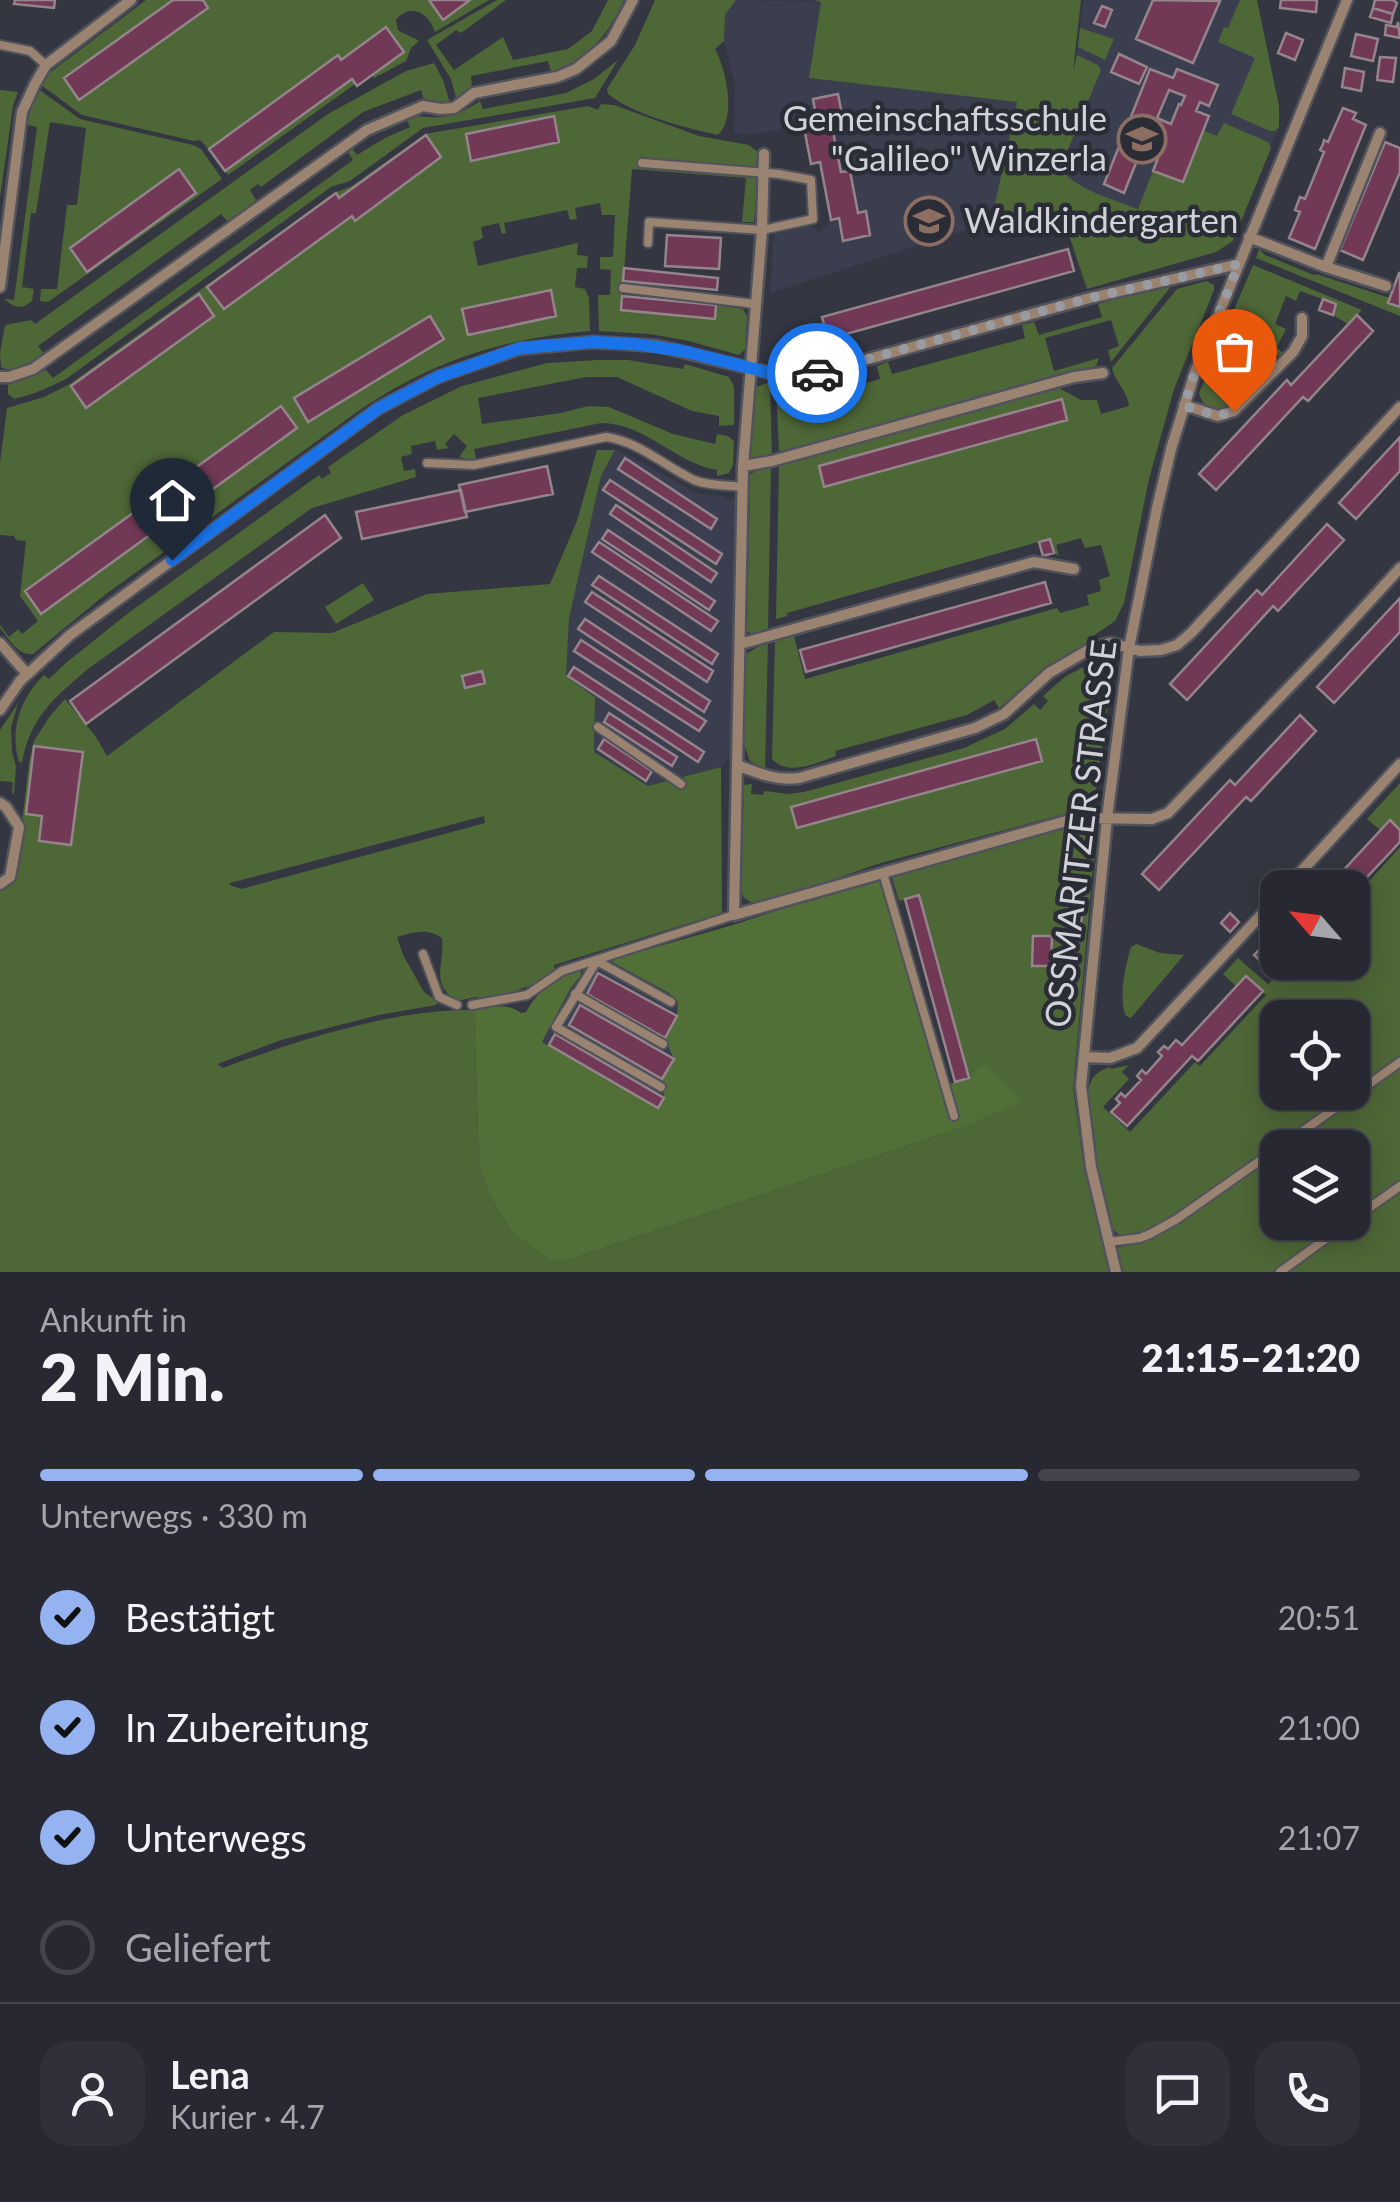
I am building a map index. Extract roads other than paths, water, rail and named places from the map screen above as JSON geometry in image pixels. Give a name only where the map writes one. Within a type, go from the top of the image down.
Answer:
[{"type":"street","points":[[0,281],[22,112],[34,84],[46,65],[131,0]]},
{"type":"street","points":[[0,378],[32,369],[367,130],[423,106],[454,108],[474,93],[576,70],[612,42],[633,0]]},
{"type":"street","name":"OSSMARITZER STRASSE","points":[[1116,1272],[1091,1166],[1081,1086],[1107,818],[1129,648],[1157,508],[1195,372],[1348,0]]},
{"type":"street","points":[[1326,267],[1380,133]]},
{"type":"street","points":[[764,154],[762,230],[742,487],[734,915],[1077,818],[1152,819],[1168,813],[1400,568]]},
{"type":"street","points":[[1250,237],[1386,286]]},
{"type":"street","points":[[0,710],[27,674],[70,635],[364,419],[438,377],[520,348],[593,342],[658,346],[778,375],[814,374],[1090,298],[1239,264]]},
{"type":"street","points":[[1184,406],[1218,416],[1234,411],[1293,352],[1302,336],[1302,318]]},
{"type":"street","points":[[743,466],[1074,376],[1103,373]]},
{"type":"street","points":[[736,765],[767,777],[800,778],[975,728],[1004,714],[1049,673],[1096,646],[1161,650],[1183,641],[1400,407]]},
{"type":"street","points":[[740,644],[1034,562],[1074,569]]},
{"type":"street","points":[[0,643],[27,674]]},
{"type":"street","points":[[1303,870],[1400,764]]},
{"type":"street","points":[[0,804],[18,827],[10,877],[0,884]]},
{"type":"street","points":[[1084,1058],[1110,1058],[1137,1048],[1260,916]]},
{"type":"lane","points":[[0,45],[30,51],[46,65]]},
{"type":"lane","points":[[642,163],[659,168],[763,173],[811,180],[813,219],[762,230],[650,222],[648,243]]},
{"type":"lane","points":[[622,288],[756,304]]},
{"type":"lane","points":[[427,463],[474,464],[606,437],[642,448],[698,482],[742,487]]},
{"type":"lane","points":[[598,728],[682,784]]},
{"type":"lane","points":[[883,872],[954,1116]]},
{"type":"lane","points":[[472,1004],[528,995],[562,971],[734,915]]},
{"type":"lane","points":[[422,954],[439,997],[457,1005]]},
{"type":"lane","points":[[597,960],[556,1027],[661,1087]]},
{"type":"lane","points":[[597,960],[672,1002]]},
{"type":"lane","points":[[575,994],[663,1044]]},
{"type":"lane","points":[[1304,1130],[1400,1062]]},
{"type":"lane","points":[[1108,1242],[1150,1234],[1260,1161]]},
{"type":"lane","points":[[1370,1207],[1400,1186]]},
{"type":"lane","points":[[1280,1272],[1325,1240]]},
{"type":"place","name":"Gemeinschaftsschule \"Galileo\" Winzerla","points":[[1142,139]]},
{"type":"place","name":"Waldkindergarten","points":[[929,221]]}]
